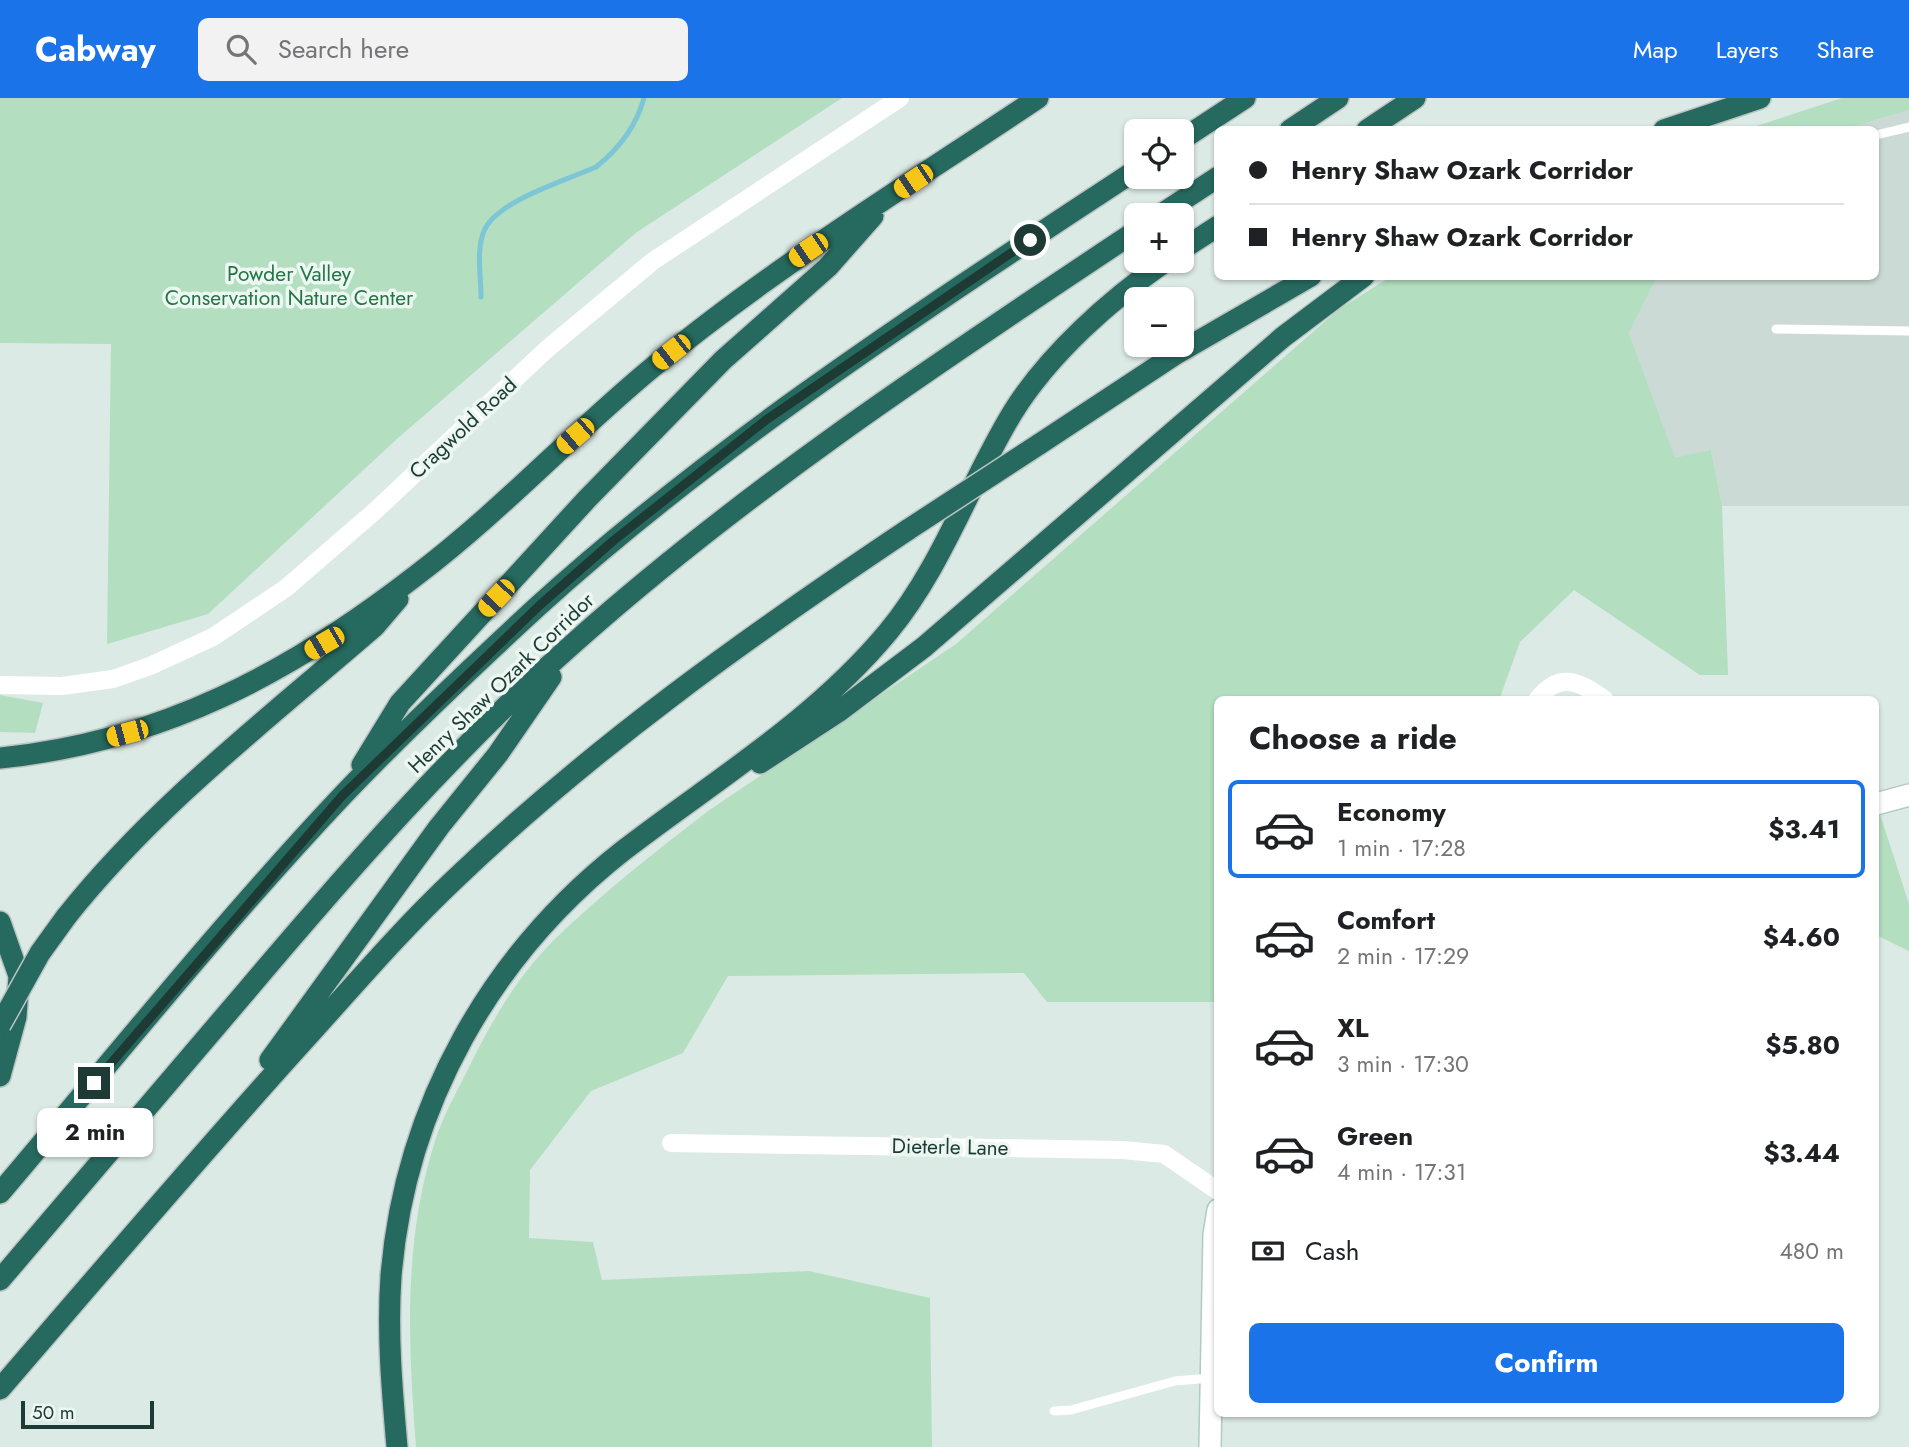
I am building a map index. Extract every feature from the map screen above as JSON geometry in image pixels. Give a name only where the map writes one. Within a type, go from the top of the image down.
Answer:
[{"type":"highway","points":[[0,758],[85,745],[148,728],[208,706],[324,643],[420,573],[652,367],[748,292],[1038,98]]},
{"type":"highway","points":[[1194,131],[1245,98]]},
{"type":"highway","points":[[1296,126],[1338,98]]},
{"type":"highway","points":[[1373,126],[1415,98]]},
{"type":"highway","points":[[1676,126],[1760,98]]},
{"type":"highway","name":"Henry Shaw Ozark Corridor","points":[[0,1193],[342,796],[540,605],[688,481],[827,376],[1124,178]]},
{"type":"highway","points":[[1178,203],[1214,180]]},
{"type":"highway","points":[[342,796],[400,703],[478,617],[671,412],[789,298],[828,267],[892,195]]},
{"type":"highway","points":[[1194,242],[1214,229]]},
{"type":"highway","name":"Henry Shaw Ozark Corridor","points":[[0,1280],[344,879],[476,737],[573,643],[718,522],[804,457],[947,356],[1124,239]]},
{"type":"highway","points":[[397,1447],[389,1323],[395,1241],[402,1193],[415,1147],[444,1075],[475,1014],[533,936],[595,873],[814,709],[853,673],[893,626],[950,536],[1014,410],[1073,338],[1149,273]]},
{"type":"highway","points":[[0,1390],[221,1131],[404,928],[525,814],[628,728],[739,645],[909,529],[1176,354],[1304,280]]},
{"type":"highway","points":[[691,803],[787,747],[914,655],[1283,337],[1359,280]]},
{"type":"highway","points":[[0,1025],[40,953],[98,876],[147,827],[375,626],[420,573]]},
{"type":"highway","points":[[221,1131],[439,827],[498,754],[573,643]]},
{"type":"highway","points":[[0,922],[19,976],[16,1017],[0,1076]]},
{"type":"street","name":"Cragwold Road","points":[[0,685],[50,686],[113,679],[150,666],[213,637],[286,588],[375,511],[547,349],[653,261],[900,98]]},
{"type":"street","points":[[1541,696],[1555,683],[1569,682],[1582,683],[1600,696]]},
{"type":"street","points":[[1879,803],[1909,795]]},
{"type":"street","name":"Dieterle Lane","points":[[671,1143],[1123,1150],[1164,1154],[1214,1188]]},
{"type":"street","points":[[1210,1447],[1214,1235]]},
{"type":"lane","points":[[1879,134],[1909,127]]},
{"type":"lane","points":[[1776,329],[1909,331]]},
{"type":"lane","points":[[1055,1411],[1071,1410],[1175,1381],[1211,1378]]},
{"type":"shaded area","points":[[1909,110],[1909,506],[1722,506],[1711,450],[1675,459],[1629,333],[1656,280],[1879,280],[1879,126],[1855,126]]},
{"type":"green space","name":"Powder Valley Conservation Nature Center","points":[[0,98],[842,98],[637,232],[398,438],[208,614],[107,644],[111,344],[0,343]]},
{"type":"green space","points":[[1842,98],[1909,98],[1909,110],[1855,126],[1756,126]]},
{"type":"green space","points":[[1385,280],[1656,280],[1629,333],[1675,458],[1711,450],[1722,506],[1728,675],[1700,675],[1574,590],[1520,642],[1500,696],[1214,696],[1214,1002],[1047,1002],[1024,973],[728,976],[683,1053],[591,1091],[530,1170],[529,1238],[593,1242],[602,1280],[809,1271],[930,1298],[932,1447],[416,1447],[410,1293],[417,1217],[425,1179],[435,1141],[452,1100],[508,997],[529,968],[553,941],[590,907],[708,811],[956,644],[1338,310]]},
{"type":"green space","points":[[0,695],[43,703],[35,733],[0,732]]},
{"type":"green space","points":[[1879,811],[1909,904],[1909,951],[1879,936]]},
{"type":"waterway","points":[[481,297],[480,246],[484,231],[491,220],[517,201],[596,167],[626,136],[644,98]]},
{"type":"route","points":[[94,1083],[342,796],[540,605],[613,541],[766,420],[1030,240]]}]
